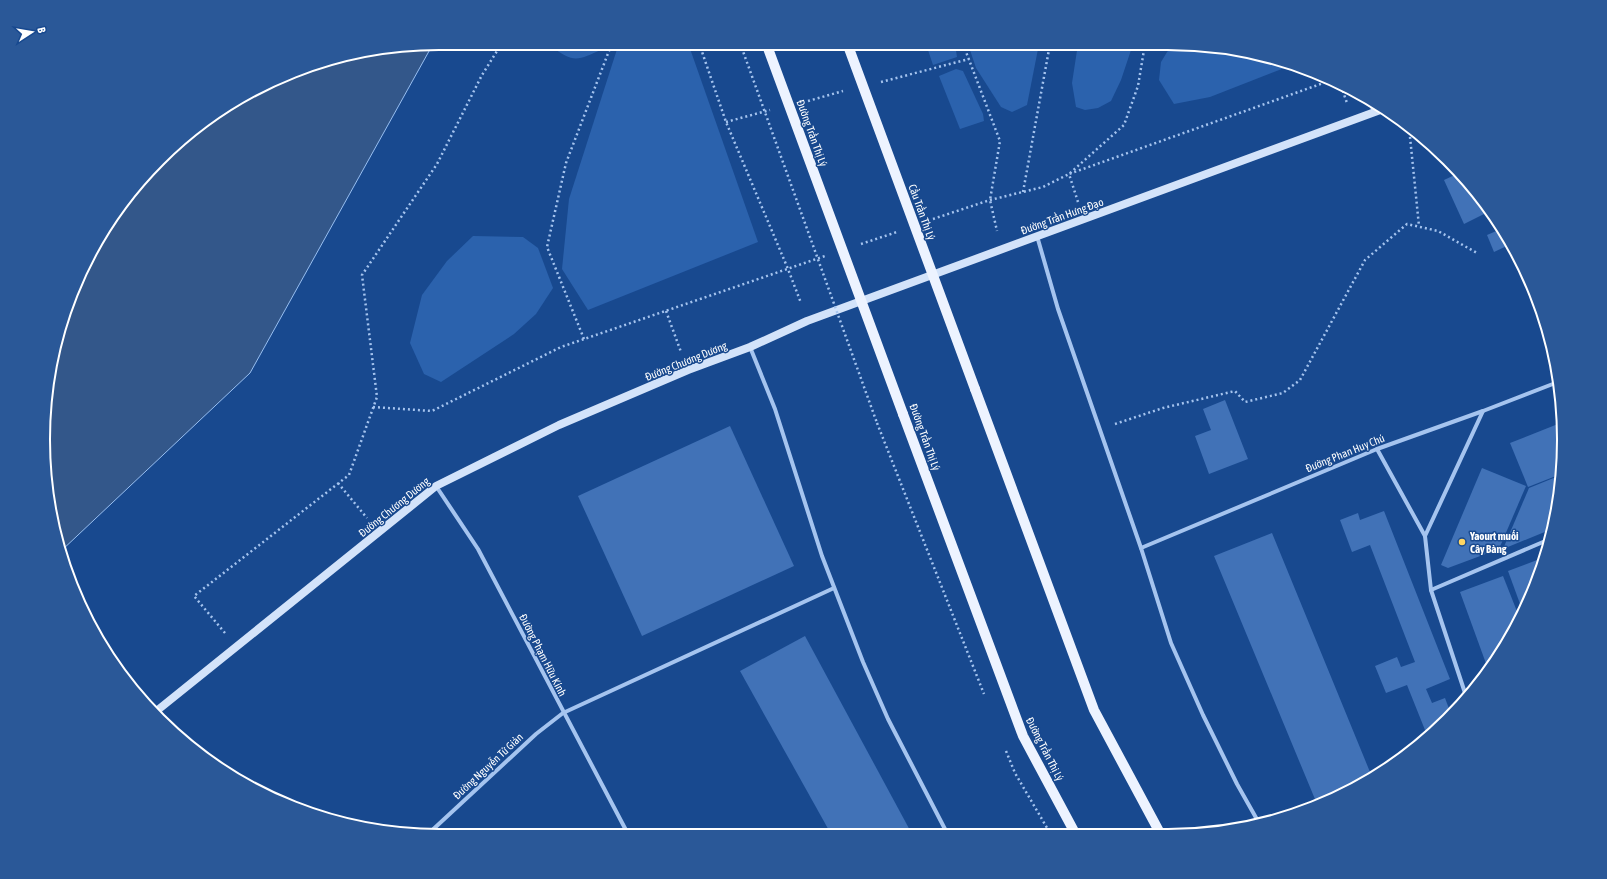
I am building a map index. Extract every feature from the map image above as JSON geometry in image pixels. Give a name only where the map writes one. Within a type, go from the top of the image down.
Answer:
[{"type":"main road","name":"Đường Trần Thị Lý","points":[[769,50],[1023,736],[1073,829]]},
{"type":"main road","name":"Cầu Trần Thị Lý","points":[[849,50],[1094,710],[1158,829]]},
{"type":"main road","name":"Đường Trần Hưng Đạo","points":[[750,348],[807,321],[1374,112]]},
{"type":"main road","name":"Đường Chương Dương","points":[[159,709],[436,486],[559,425],[688,370],[750,348]]},
{"type":"street","points":[[1036,236],[1058,309],[1142,548],[1172,643],[1206,722],[1237,784],[1257,819]]},
{"type":"street","points":[[750,348],[775,409],[822,556],[862,662],[888,719],[944,829]]},
{"type":"street","name":"Đường Phan Huy Chú","points":[[1142,548],[1377,449],[1553,384]]},
{"type":"street","points":[[1425,536],[1483,411]]},
{"type":"street","points":[[1377,449],[1425,536],[1431,590],[1464,691]]},
{"type":"street","name":"Đường Phạm Hữu Kính","points":[[436,486],[478,549],[625,829]]},
{"type":"street","points":[[1431,590],[1543,542]]},
{"type":"street","name":"Đường Nguyễn Tử Giản","points":[[434,829],[536,734],[563,713],[834,588]]},
{"type":"path","points":[[237,647],[194,596],[349,475],[377,397],[362,275],[437,164],[482,75],[498,50]]},
{"type":"path","points":[[584,339],[548,247],[566,164],[609,50]]},
{"type":"path","points":[[701,50],[726,122],[788,269],[807,321]]},
{"type":"path","points":[[743,50],[877,423],[986,699]]},
{"type":"path","points":[[965,50],[1000,141],[990,200],[1002,248]]},
{"type":"path","points":[[1023,192],[1049,50]]},
{"type":"path","points":[[1069,174],[1124,125],[1138,86],[1144,50]]},
{"type":"path","points":[[930,220],[990,200],[1043,187],[1069,174],[1324,83]]},
{"type":"path","points":[[1410,134],[1419,226]]},
{"type":"path","points":[[1069,174],[1084,220]]},
{"type":"path","points":[[1100,430],[1163,408],[1235,391],[1245,402],[1283,393],[1300,380],[1365,260],[1407,224],[1438,231],[1477,253]]},
{"type":"path","points":[[855,246],[900,230]]},
{"type":"path","points":[[373,407],[432,411],[562,347],[826,256]]},
{"type":"path","points":[[666,311],[688,370]]},
{"type":"path","points":[[338,483],[379,533]]},
{"type":"path","points":[[1003,743],[1015,773],[1048,829]]},
{"type":"shaded area","points":[[429,50],[250,373],[65,547],[57,515],[51,465],[51,414],[57,364],[71,314],[90,267],[102,245],[130,202],[164,164],[202,130],[245,102],[267,90],[314,71],[339,63],[389,53]]},
{"type":"shaded area","points":[[556,50],[601,50],[582,58],[571,58]]},
{"type":"shaded area","points":[[617,50],[690,50],[758,242],[588,310],[562,269],[569,199]]},
{"type":"shaded area","points":[[928,50],[956,50],[957,57],[933,65]]},
{"type":"shaded area","points":[[970,50],[1038,50],[1027,105],[1012,112],[1001,107],[976,68]]},
{"type":"shaded area","points":[[1077,50],[1131,50],[1121,80],[1111,101],[1098,108],[1085,110],[1076,107],[1072,83]]},
{"type":"shaded area","points":[[1168,50],[1193,51],[1243,57],[1284,68],[1210,97],[1174,104],[1159,80],[1161,62]]},
{"type":"shaded area","points":[[956,69],[963,71],[983,114],[984,121],[960,129],[939,76]]},
{"type":"shaded area","points":[[473,236],[523,237],[538,248],[553,288],[536,314],[514,334],[441,382],[424,374],[410,343],[422,295],[447,261]]},
{"type":"building","points":[[1453,176],[1477,202],[1485,214],[1464,224],[1444,180]]},
{"type":"building","points":[[1496,231],[1506,246],[1494,252],[1487,235]]},
{"type":"building","points":[[1225,400],[1248,459],[1209,474],[1195,436],[1211,430],[1203,409]]},
{"type":"building","points":[[1556,425],[1555,476],[1528,487],[1510,443]]},
{"type":"building","points":[[730,426],[794,566],[642,636],[578,496]]},
{"type":"building","points":[[1482,468],[1526,486],[1499,549],[1448,568],[1441,565]]},
{"type":"building","points":[[1555,477],[1550,515],[1546,531],[1503,549],[1529,488]]},
{"type":"building","points":[[1384,511],[1450,679],[1426,689],[1432,703],[1445,698],[1449,708],[1425,731],[1407,685],[1386,693],[1375,666],[1397,657],[1401,667],[1415,662],[1370,545],[1352,552],[1340,520],[1358,513],[1360,520]]},
{"type":"building","points":[[1272,533],[1370,772],[1340,789],[1315,800],[1214,556]]},
{"type":"building","points":[[1538,560],[1520,605],[1508,571]]},
{"type":"building","points":[[1503,576],[1517,612],[1486,664],[1460,592]]},
{"type":"building","points":[[805,636],[909,829],[828,829],[740,671]]},
{"type":"place","name":"Yaourt muối Cây Bàng","points":[[1462,542]]}]
